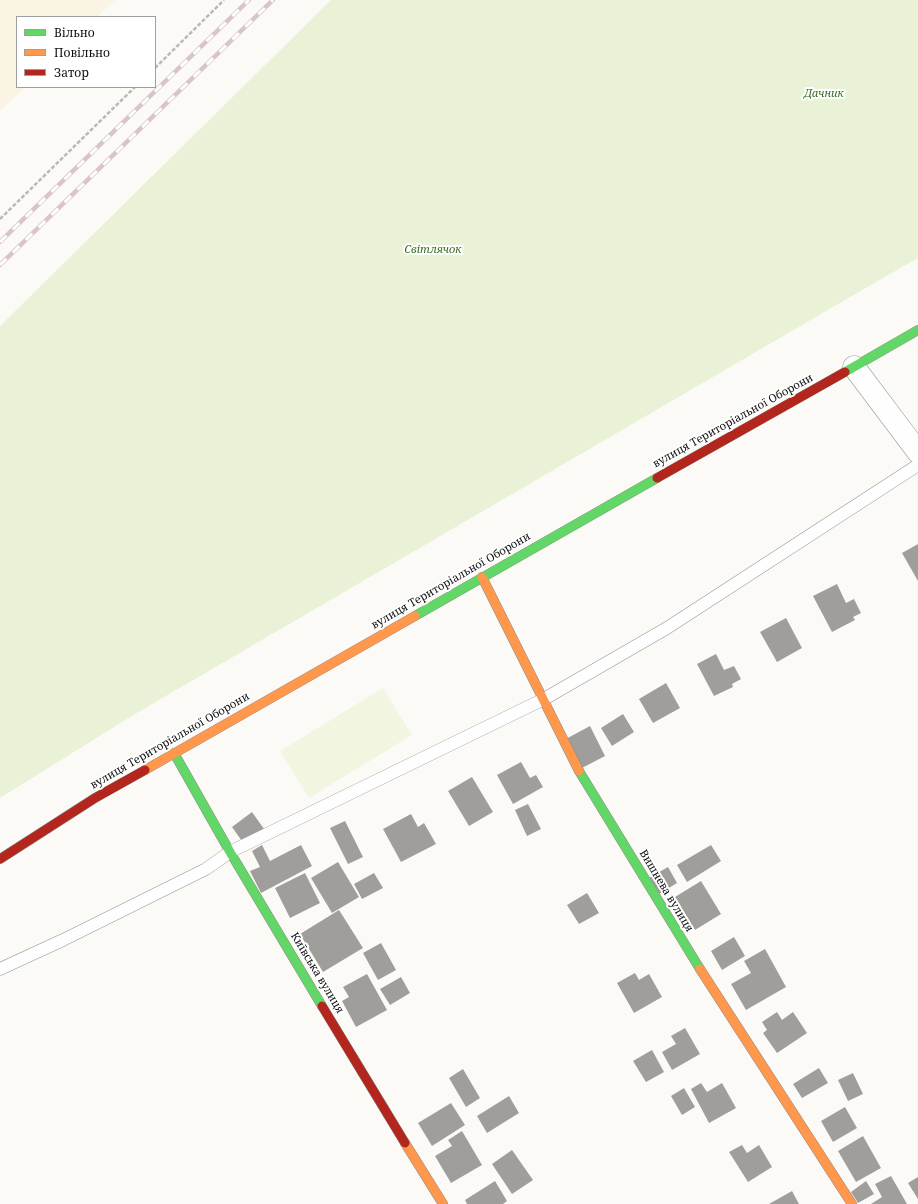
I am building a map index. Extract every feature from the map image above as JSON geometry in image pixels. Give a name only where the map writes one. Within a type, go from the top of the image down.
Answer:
[{"type":"street","name":"вулиця Територіальної Оборони","points":[[0,859],[95,798],[174,752],[918,330]]},
{"type":"street","points":[[854,367],[918,452]]},
{"type":"street","name":"Вишнева вулиця","points":[[482,578],[578,769],[682,940],[852,1204]]},
{"type":"street","name":"Київська вулиця","points":[[174,752],[230,852],[416,1162],[443,1204]]},
{"type":"lane","points":[[0,969],[63,940],[206,869],[230,852],[544,699],[667,628],[918,465]]},
{"type":"path","points":[[156,67],[224,0]]},
{"type":"path","points":[[0,219],[134,88]]},
{"type":"shaded area","points":[[0,0],[115,0],[98,16],[16,16],[16,88],[24,88],[0,111]]},
{"type":"green space","name":"Світлячок","points":[[331,0],[918,0],[918,258],[135,714],[0,798],[0,326]]},
{"type":"green space","points":[[383,688],[412,735],[309,798],[280,751]]},
{"type":"building","points":[[918,544],[918,581],[902,553]]},
{"type":"building","points":[[837,584],[846,603],[854,599],[861,613],[853,617],[855,620],[832,632],[813,596]]},
{"type":"building","points":[[786,618],[802,648],[777,662],[760,632]]},
{"type":"building","points":[[716,654],[724,670],[734,666],[741,679],[732,684],[733,687],[714,696],[697,664]]},
{"type":"building","points":[[666,683],[680,708],[653,723],[639,699]]},
{"type":"building","points":[[623,714],[634,732],[612,746],[601,728]]},
{"type":"building","points":[[590,726],[605,756],[580,769],[564,740]]},
{"type":"building","points":[[521,762],[530,778],[536,775],[543,787],[513,804],[497,775]]},
{"type":"building","points":[[472,777],[493,812],[469,826],[448,791]]},
{"type":"building","points":[[528,804],[541,829],[527,836],[515,810]]},
{"type":"building","points":[[252,812],[264,829],[244,844],[232,827]]},
{"type":"building","points":[[411,814],[418,827],[424,823],[436,844],[401,862],[383,829]]},
{"type":"building","points":[[345,821],[363,857],[348,864],[330,828]]},
{"type":"building","points":[[262,845],[270,861],[301,845],[312,866],[261,893],[250,871],[260,867],[252,851]]},
{"type":"building","points":[[711,845],[721,861],[687,882],[677,865]]},
{"type":"building","points":[[338,862],[359,897],[332,913],[311,878]]},
{"type":"building","points":[[668,867],[677,883],[659,894],[649,878]]},
{"type":"building","points":[[305,873],[320,903],[290,918],[275,888]]},
{"type":"building","points":[[374,873],[383,888],[362,899],[354,884]]},
{"type":"building","points":[[701,881],[721,914],[695,930],[675,897]]},
{"type":"building","points":[[587,893],[599,913],[579,924],[567,905]]},
{"type":"building","points":[[339,910],[363,948],[323,972],[300,934]]},
{"type":"building","points":[[734,937],[745,956],[722,970],[711,951]]},
{"type":"building","points":[[381,943],[396,970],[378,980],[363,953]]},
{"type":"building","points":[[765,949],[786,987],[746,1010],[731,984],[751,973],[744,961]]},
{"type":"building","points":[[635,973],[639,980],[649,974],[662,997],[634,1013],[617,983]]},
{"type":"building","points":[[367,974],[387,1010],[356,1027],[342,1001],[349,997],[343,987]]},
{"type":"building","points":[[401,977],[410,993],[390,1005],[380,989]]},
{"type":"building","points":[[777,1012],[782,1020],[793,1012],[807,1033],[777,1053],[763,1033],[767,1030],[762,1022]]},
{"type":"building","points":[[685,1028],[700,1054],[672,1070],[662,1052],[676,1044],[671,1036]]},
{"type":"building","points":[[652,1050],[664,1072],[646,1082],[633,1061]]},
{"type":"building","points":[[819,1068],[828,1083],[802,1098],[793,1084]]},
{"type":"building","points":[[463,1069],[480,1098],[466,1107],[449,1078]]},
{"type":"building","points":[[853,1073],[863,1094],[848,1101],[838,1080]]},
{"type":"building","points":[[701,1083],[707,1092],[722,1083],[736,1108],[709,1123],[691,1089]]},
{"type":"building","points":[[684,1088],[695,1107],[682,1115],[671,1096]]},
{"type":"building","points":[[509,1096],[519,1113],[487,1133],[477,1116]]},
{"type":"building","points":[[451,1103],[465,1125],[432,1146],[418,1123]]},
{"type":"building","points":[[845,1107],[857,1128],[833,1142],[821,1121]]},
{"type":"building","points":[[462,1131],[482,1165],[451,1183],[435,1156],[452,1146],[448,1140]]},
{"type":"building","points":[[863,1136],[881,1168],[856,1182],[838,1151]]},
{"type":"building","points":[[742,1145],[747,1153],[759,1145],[772,1167],[748,1182],[729,1152]]},
{"type":"building","points":[[512,1150],[533,1180],[512,1194],[492,1164]]},
{"type":"building","points":[[891,1176],[907,1204],[871,1204],[882,1197],[875,1184]]},
{"type":"building","points":[[918,1177],[918,1199],[908,1183]]},
{"type":"building","points":[[495,1181],[507,1201],[503,1204],[467,1204],[465,1200]]},
{"type":"building","points":[[866,1181],[874,1194],[858,1203],[851,1192]]},
{"type":"building","points":[[792,1191],[799,1204],[769,1204]]},
{"type":"railway","points":[[0,242],[249,0]]},
{"type":"railway","points":[[0,265],[273,0]]},
{"type":"traffic: fast","points":[[845,372],[918,330]]},
{"type":"traffic: fast","points":[[415,616],[657,478]]},
{"type":"traffic: fast","points":[[174,753],[230,852],[322,1006]]},
{"type":"traffic: fast","points":[[579,771],[700,969]]},
{"type":"traffic: slow","points":[[482,577],[579,771]]},
{"type":"traffic: slow","points":[[145,770],[415,616]]},
{"type":"traffic: slow","points":[[700,969],[852,1204]]},
{"type":"traffic: slow","points":[[405,1143],[443,1204]]},
{"type":"traffic: jam","points":[[657,478],[845,372]]},
{"type":"traffic: jam","points":[[0,859],[95,798],[145,770]]},
{"type":"traffic: jam","points":[[322,1006],[405,1143]]},
{"type":"park label","name":"Дачник","points":[[824,94]]}]
